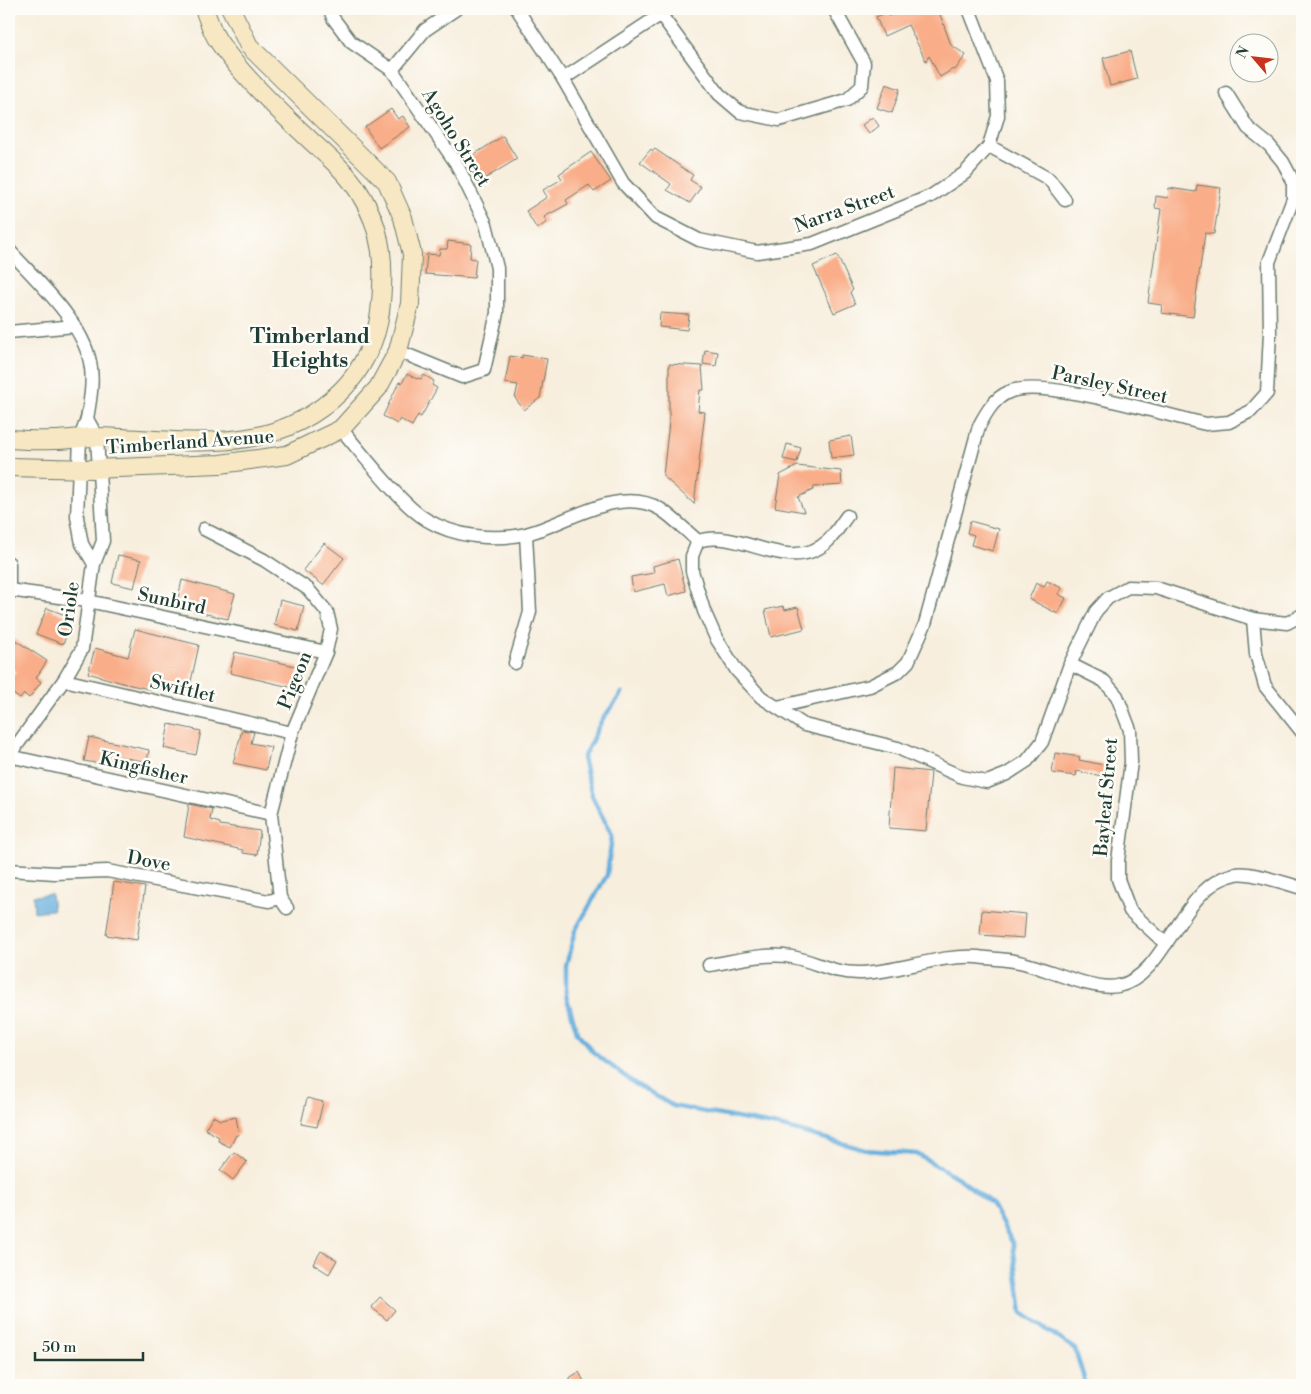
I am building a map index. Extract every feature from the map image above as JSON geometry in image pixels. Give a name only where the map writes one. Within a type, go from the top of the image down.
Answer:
[{"type":"street","name":"Timberland Avenue","points":[[9,439],[54,440],[89,438],[200,442],[246,440],[279,431],[306,418],[334,398],[351,381],[366,355],[379,322],[384,277],[381,244],[370,212],[359,191],[342,169],[250,80],[216,38],[204,9]]},
{"type":"street","name":"Timberland Avenue","points":[[9,467],[98,468],[220,464],[279,457],[309,446],[341,429],[378,388],[398,350],[410,304],[412,254],[403,218],[387,182],[249,46],[231,9]]},
{"type":"street","name":"Agoho Street","points":[[330,9],[351,42],[392,70],[456,163],[486,224],[497,268],[497,313],[484,370],[462,377],[398,350]]},
{"type":"street","points":[[392,70],[425,30],[456,9]]},
{"type":"street","name":"Narra Street","points":[[517,9],[563,79],[623,183],[656,218],[699,240],[757,252],[812,244],[931,196],[965,173],[989,146],[998,116],[997,80],[970,9]]},
{"type":"street","points":[[563,79],[665,12],[719,94],[740,112],[779,120],[847,100],[862,86],[864,63],[834,9]]},
{"type":"street","name":"Parsley Street","points":[[777,707],[870,686],[898,672],[908,662],[925,624],[979,426],[992,405],[1008,392],[1029,387],[1055,389],[1206,424],[1229,422],[1251,411],[1267,393],[1270,333],[1269,262],[1293,199],[1293,181],[1283,162],[1269,145],[1248,128],[1226,93]]},
{"type":"street","points":[[308,138],[327,122]]},
{"type":"street","points":[[989,146],[1049,179],[1065,200]]},
{"type":"street","points":[[9,250],[74,326],[90,362],[91,387],[87,419],[89,438],[77,468],[77,517],[82,544],[94,564]]},
{"type":"street","points":[[9,332],[74,326]]},
{"type":"street","points":[[341,429],[401,496],[425,519],[447,530],[483,538],[526,534],[594,508],[624,502],[643,504],[660,509],[698,541]]},
{"type":"street","name":"Oriole","points":[[9,756],[64,680],[82,649],[94,564],[104,541],[98,468],[89,438]]},
{"type":"street","points":[[698,541],[718,537],[768,551],[791,554],[812,552],[828,541],[847,516]]},
{"type":"street","name":"Pigeon","points":[[204,528],[264,560],[308,588],[327,612],[331,629],[326,652],[292,733],[271,814],[284,903]]},
{"type":"street","points":[[515,663],[530,612],[526,534]]},
{"type":"street","points":[[698,541],[692,556],[692,570],[704,611],[716,638],[737,671],[761,697],[804,725],[898,748],[962,777],[987,782],[1007,774],[1027,762],[1042,742],[1070,664],[1096,611],[1108,598],[1128,587],[1166,590],[1254,619],[1287,623],[1302,615]]},
{"type":"street","points":[[9,563],[9,584]]},
{"type":"street","name":"Sunbird","points":[[9,590],[88,601],[326,652]]},
{"type":"street","points":[[1254,619],[1256,654],[1265,686],[1302,732]]},
{"type":"street","name":"Bayleaf Street","points":[[1070,664],[1104,681],[1117,696],[1130,730],[1131,762],[1118,861],[1118,879],[1130,911],[1166,944]]},
{"type":"street","name":"Swiftlet","points":[[64,680],[292,733]]},
{"type":"street","name":"Kingfisher","points":[[9,756],[271,814]]},
{"type":"street","name":"Dove","points":[[9,870],[55,872],[107,871],[284,903]]},
{"type":"street","points":[[709,965],[772,956],[792,957],[833,971],[862,973],[975,957],[1019,962],[1101,986],[1119,986],[1142,973],[1166,944],[1195,901],[1212,883],[1237,874],[1302,888]]},
{"type":"water","points":[[51,894],[53,910],[34,912],[33,896]]},
{"type":"building","points":[[906,9],[938,9],[951,45],[966,55],[955,70],[953,69],[940,77],[929,56],[926,61],[908,25],[884,36],[876,17],[887,12],[888,16]]},
{"type":"building","points":[[1130,51],[1137,79],[1110,86],[1103,58]]},
{"type":"building","points":[[886,84],[900,89],[892,113],[877,108]]},
{"type":"building","points":[[391,109],[398,119],[403,116],[410,127],[379,148],[365,127]]},
{"type":"building","points":[[873,117],[879,126],[869,134],[862,125]]},
{"type":"building","points":[[503,136],[517,159],[484,179],[470,157]]},
{"type":"building","points":[[651,149],[653,151],[655,149],[693,175],[690,180],[701,187],[690,203],[667,190],[671,184],[640,162]]},
{"type":"building","points":[[591,152],[611,181],[594,192],[589,185],[566,200],[568,204],[544,217],[547,222],[537,229],[526,211],[547,197],[543,190],[562,179],[559,174]]},
{"type":"building","points":[[1197,185],[1221,188],[1214,234],[1205,233],[1193,317],[1161,313],[1162,305],[1148,303],[1161,209],[1155,208],[1156,196],[1168,198],[1169,188],[1196,192]]},
{"type":"building","points":[[448,241],[471,244],[470,258],[476,259],[474,278],[425,274],[427,254],[439,255],[440,249],[447,249]]},
{"type":"building","points":[[837,255],[853,290],[850,292],[855,304],[834,313],[813,266]]},
{"type":"building","points":[[660,313],[689,315],[687,330],[659,327]]},
{"type":"building","points":[[705,350],[718,352],[716,366],[703,364]]},
{"type":"building","points":[[522,355],[547,359],[540,398],[524,410],[515,398],[518,385],[505,383],[510,356],[522,358]]},
{"type":"building","points":[[669,364],[702,366],[704,390],[700,390],[698,411],[705,412],[694,504],[663,476],[669,422]]},
{"type":"building","points":[[407,374],[417,379],[421,379],[424,375],[434,381],[432,385],[437,388],[421,417],[418,415],[412,426],[400,419],[397,424],[383,416],[399,382],[402,383]]},
{"type":"building","points":[[851,436],[854,455],[831,458],[829,440]]},
{"type":"building","points":[[787,444],[801,448],[797,462],[783,459]]},
{"type":"building","points":[[797,466],[841,471],[842,485],[814,487],[813,490],[798,497],[804,512],[775,507],[780,475]]},
{"type":"building","points":[[970,521],[999,529],[993,551],[971,545],[974,535],[967,533]]},
{"type":"building","points":[[324,543],[344,558],[323,585],[303,570]]},
{"type":"building","points":[[118,555],[141,560],[134,588],[112,583]]},
{"type":"building","points":[[678,559],[686,591],[668,596],[665,584],[633,592],[631,577],[654,573],[653,566]]},
{"type":"building","points":[[182,580],[235,594],[228,619],[176,607]]},
{"type":"building","points":[[1047,581],[1062,588],[1058,594],[1066,598],[1058,614],[1029,599],[1036,583],[1044,587]]},
{"type":"building","points":[[280,600],[304,606],[298,631],[274,625]]},
{"type":"building","points":[[783,606],[785,610],[798,607],[804,629],[771,637],[765,610]]},
{"type":"building","points":[[47,608],[73,618],[63,644],[36,634]]},
{"type":"building","points":[[135,629],[199,645],[188,695],[150,686],[149,689],[126,684],[88,673],[95,648],[128,657]]},
{"type":"building","points":[[9,636],[47,661],[36,678],[41,682],[29,698],[24,694],[20,699],[9,691],[9,681],[16,671],[9,667]]},
{"type":"building","points":[[235,652],[299,667],[294,688],[230,673]]},
{"type":"building","points":[[169,724],[201,731],[196,755],[164,748]]},
{"type":"building","points":[[242,730],[254,732],[251,743],[271,747],[266,770],[233,763]]},
{"type":"building","points":[[89,737],[149,750],[147,762],[116,756],[114,766],[84,761]]},
{"type":"building","points":[[1055,753],[1080,757],[1079,760],[1109,766],[1107,777],[1077,771],[1076,776],[1052,773]]},
{"type":"building","points":[[893,768],[931,772],[926,831],[889,828]]},
{"type":"building","points":[[189,804],[212,809],[210,820],[220,823],[220,825],[260,831],[257,855],[243,853],[243,850],[184,837]]},
{"type":"building","points":[[114,882],[145,887],[137,940],[106,935]]},
{"type":"building","points":[[982,910],[1026,914],[1024,938],[980,935]]},
{"type":"building","points":[[307,1098],[323,1102],[317,1127],[301,1124]]},
{"type":"building","points":[[213,1116],[220,1120],[236,1117],[239,1135],[236,1135],[230,1147],[218,1141],[219,1137],[205,1129]]},
{"type":"building","points":[[234,1152],[247,1162],[233,1180],[220,1170]]},
{"type":"building","points":[[321,1251],[337,1260],[329,1274],[313,1264]]},
{"type":"building","points":[[380,1297],[395,1310],[387,1320],[371,1307]]},
{"type":"building","points":[[579,1372],[586,1385],[573,1385],[569,1378]]},
{"type":"waterway","points":[[622,693],[602,720],[583,758],[592,796],[612,836],[607,875],[575,931],[566,965],[566,995],[577,1032],[593,1052],[634,1083],[673,1106],[783,1127],[866,1150],[917,1154],[960,1179],[991,1203],[1013,1244],[1022,1313],[1075,1349],[1086,1385]]},
{"type":"district","name":"Timberland Heights","points":[[310,348]]}]
